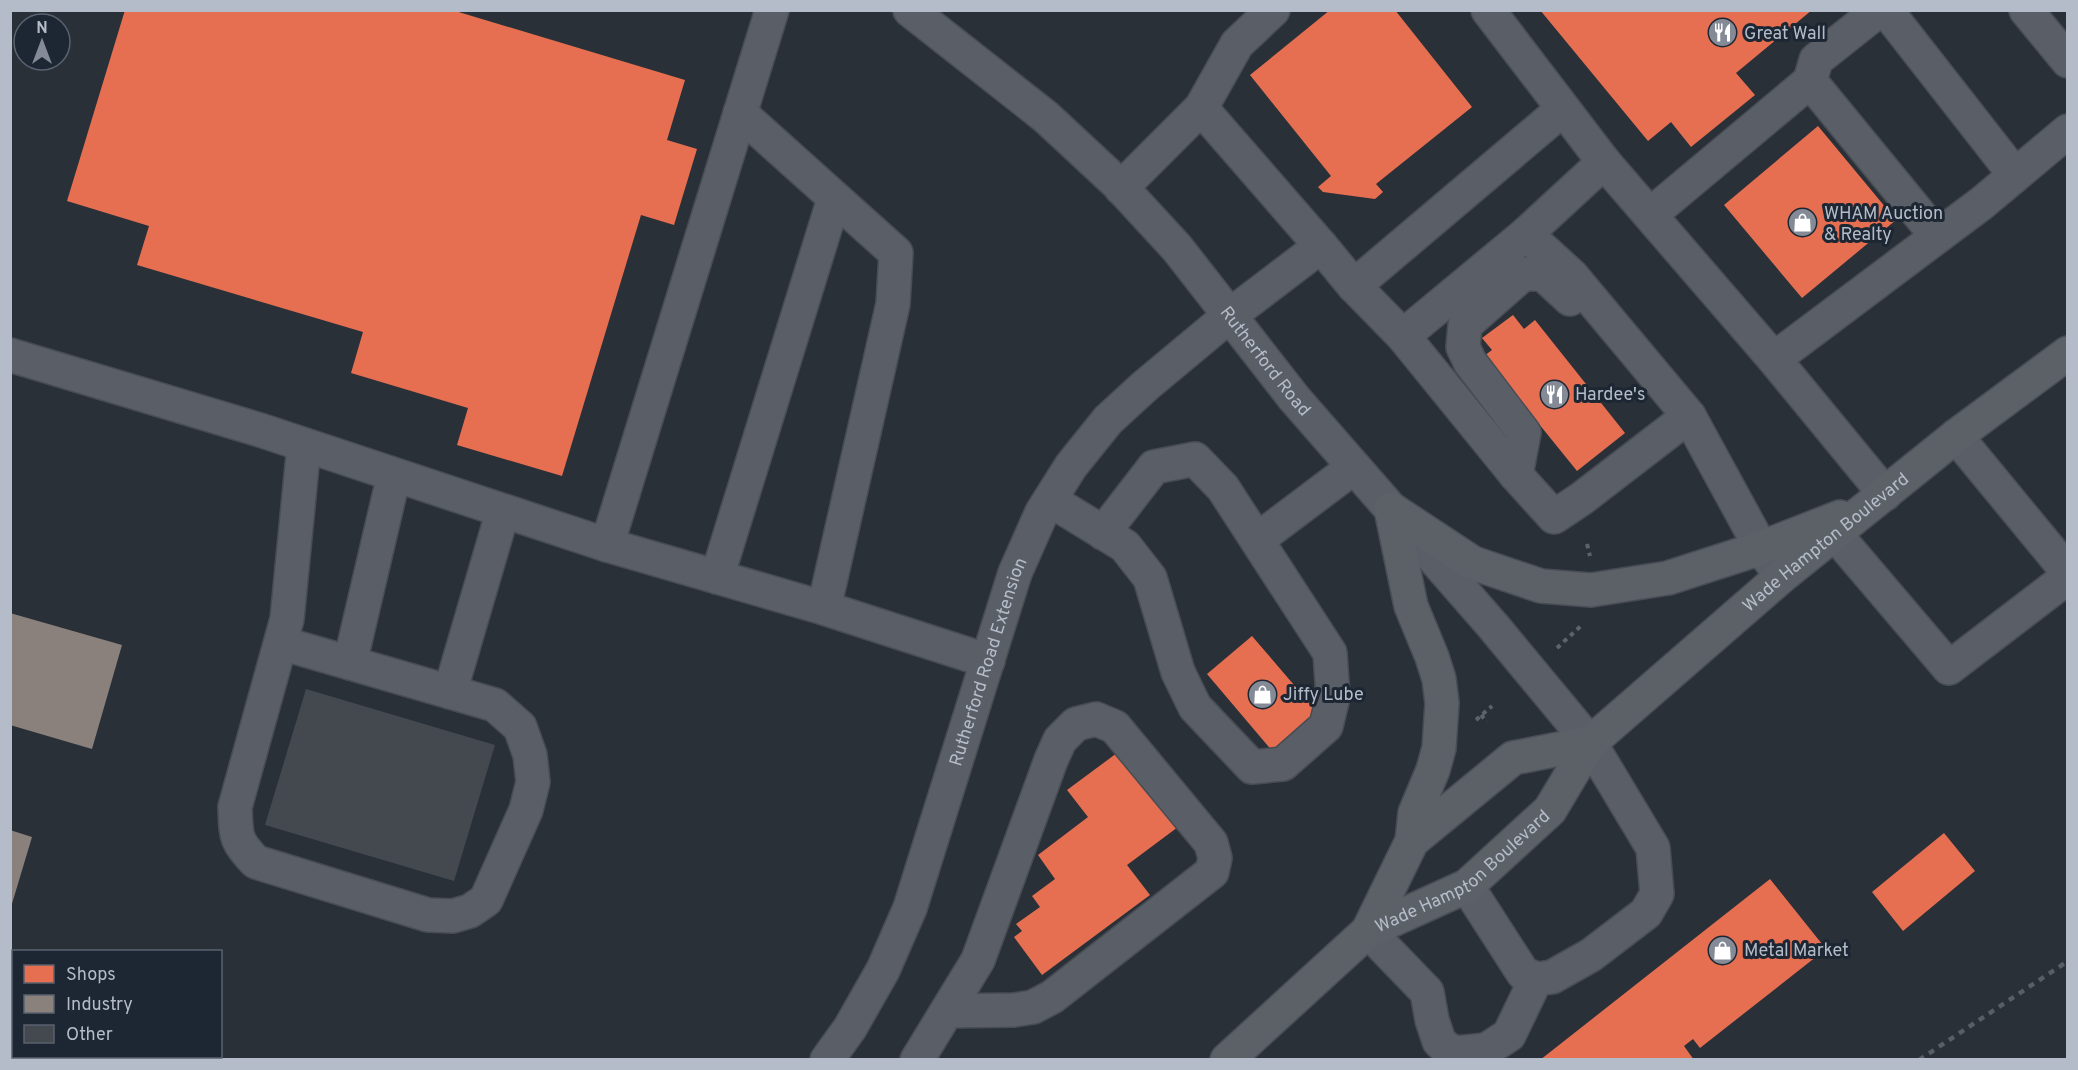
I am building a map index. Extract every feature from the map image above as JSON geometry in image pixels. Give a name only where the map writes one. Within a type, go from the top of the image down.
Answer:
[{"type":"main road","name":"Wade Hampton Boulevard","points":[[1227,1059],[1368,931],[1467,886],[1550,810],[1590,743],[1782,576],[1956,436],[2067,353]]},
{"type":"main road","points":[[1391,509],[1473,563],[1541,586],[1591,590],[1668,578],[1761,548],[1878,500]]},
{"type":"main road","points":[[1391,509],[1411,606],[1439,679],[1442,703],[1439,748],[1433,770],[1415,813],[1412,841]]},
{"type":"main road","name":"Wade Hampton Boulevard","points":[[1368,931],[1412,841],[1513,758],[1590,743]]},
{"type":"street","points":[[607,545],[772,10]]},
{"type":"street","points":[[1121,188],[1201,108],[1237,44],[1273,10]]},
{"type":"street","points":[[1488,10],[1604,162],[1774,359],[1878,500]]},
{"type":"street","points":[[1650,215],[1810,81],[1816,60],[1880,10]]},
{"type":"street","points":[[1886,10],[2015,175]]},
{"type":"street","points":[[2026,10],[2067,61]]},
{"type":"street","name":"Rutherford Road","points":[[917,13],[1046,117],[1121,188],[1177,248],[1293,398],[1493,626],[1590,743],[1653,848],[1657,894],[1646,914],[1591,955],[1552,976],[1536,979]]},
{"type":"street","points":[[1810,81],[1937,236]]},
{"type":"street","points":[[1201,108],[1354,286],[1403,336],[1516,475],[1554,517],[1689,416]]},
{"type":"street","points":[[1354,286],[1563,109]]},
{"type":"street","points":[[740,113],[896,253],[893,304],[825,608]]},
{"type":"street","points":[[1774,359],[1937,236],[2067,131]]},
{"type":"street","points":[[1403,336],[1526,234],[1604,162]]},
{"type":"street","points":[[717,577],[834,199]]},
{"type":"street","points":[[1526,234],[1572,276],[1689,416],[1761,548],[1782,576]]},
{"type":"street","name":"Rutherford Road Extension","points":[[827,1059],[850,1028],[884,970],[910,908],[1016,573],[1042,512],[1071,466],[1108,420],[1229,316],[1321,246]]},
{"type":"street","points":[[1516,475],[1524,433],[1470,362],[1463,347],[1465,325],[1523,274],[1544,274],[1572,300],[1592,300]]},
{"type":"street","points":[[10,355],[304,445],[607,545],[825,608],[988,661]]},
{"type":"street","points":[[1956,436],[2067,572]]},
{"type":"street","points":[[281,643],[495,705],[520,727],[530,755],[533,782],[526,810],[486,900],[470,911],[453,916],[428,915],[256,862],[241,846],[236,833],[235,807],[287,619],[304,445]]},
{"type":"street","points":[[1050,500],[1103,533],[1125,546],[1150,578],[1178,672],[1195,707],[1252,767],[1283,764],[1326,726],[1333,697],[1330,653],[1223,488],[1195,459],[1155,467],[1103,533]]},
{"type":"street","points":[[1257,540],[1354,467]]},
{"type":"street","points":[[350,663],[394,475]]},
{"type":"street","points":[[450,692],[503,511]]},
{"type":"street","points":[[1835,534],[1949,668],[2067,577]]},
{"type":"street","points":[[917,1059],[978,960],[1060,740],[1076,724],[1096,719],[1115,727],[1211,843],[1215,858],[1212,872],[1052,997],[1033,1007],[1014,1010],[947,1011]]},
{"type":"street","points":[[1368,931],[1427,992],[1432,1020],[1439,1041],[1456,1053],[1486,1050],[1509,1035],[1536,979],[1523,973],[1467,886]]},
{"type":"path","points":[[1557,648],[1583,624]]},
{"type":"path","points":[[1481,715],[1487,722]]},
{"type":"building: Shops","points":[[125,10],[452,10],[685,80],[667,140],[697,149],[674,225],[641,215],[562,476],[457,445],[468,408],[351,373],[363,332],[137,265],[149,226],[67,201]]},
{"type":"building: Shops","points":[[1330,10],[1395,10],[1472,107],[1376,184],[1383,192],[1375,199],[1323,192],[1318,187],[1331,176],[1250,75]]},
{"type":"building: Shops","points":[[1540,10],[1812,10],[1736,73],[1755,95],[1691,147],[1671,122],[1648,141]]},
{"type":"building: Shops","points":[[1818,126],[1896,220],[1802,298],[1724,205]]},
{"type":"building: Shops","name":"Hardee's","points":[[1513,315],[1524,329],[1535,320],[1625,433],[1577,471],[1484,356],[1492,350],[1482,338]]},
{"type":"building: Shops","name":"Jiffy Lube","points":[[1252,636],[1318,713],[1273,752],[1207,674]]},
{"type":"building: Shops","points":[[1121,750],[1178,827],[1127,865],[1150,895],[1042,975],[1014,937],[1022,931],[1016,924],[1040,907],[1032,896],[1055,879],[1038,855],[1088,817],[1067,790]]},
{"type":"building: Shops","points":[[1944,833],[1975,871],[1903,931],[1872,892]]},
{"type":"building: Shops","points":[[1770,879],[1826,949],[1700,1048],[1693,1039],[1684,1046],[1694,1060],[1540,1060]]},
{"type":"building: Industry","points":[[10,613],[122,645],[92,749],[10,725]]},
{"type":"building: Industry","points":[[10,830],[32,837],[11,907],[10,907]]},
{"type":"building: Other","points":[[306,689],[495,745],[454,881],[265,825]]},
{"type":"railway","points":[[1919,1060],[2068,961]]},
{"type":"place","name":"Great Wall","points":[[1723,33]]},
{"type":"place","name":"WHAM Auction & Realty","points":[[1803,223]]},
{"type":"place","name":"Hardee's","points":[[1554,394]]},
{"type":"place","name":"Jiffy Lube","points":[[1262,694]]},
{"type":"place","name":"Metal Market","points":[[1723,950]]}]
